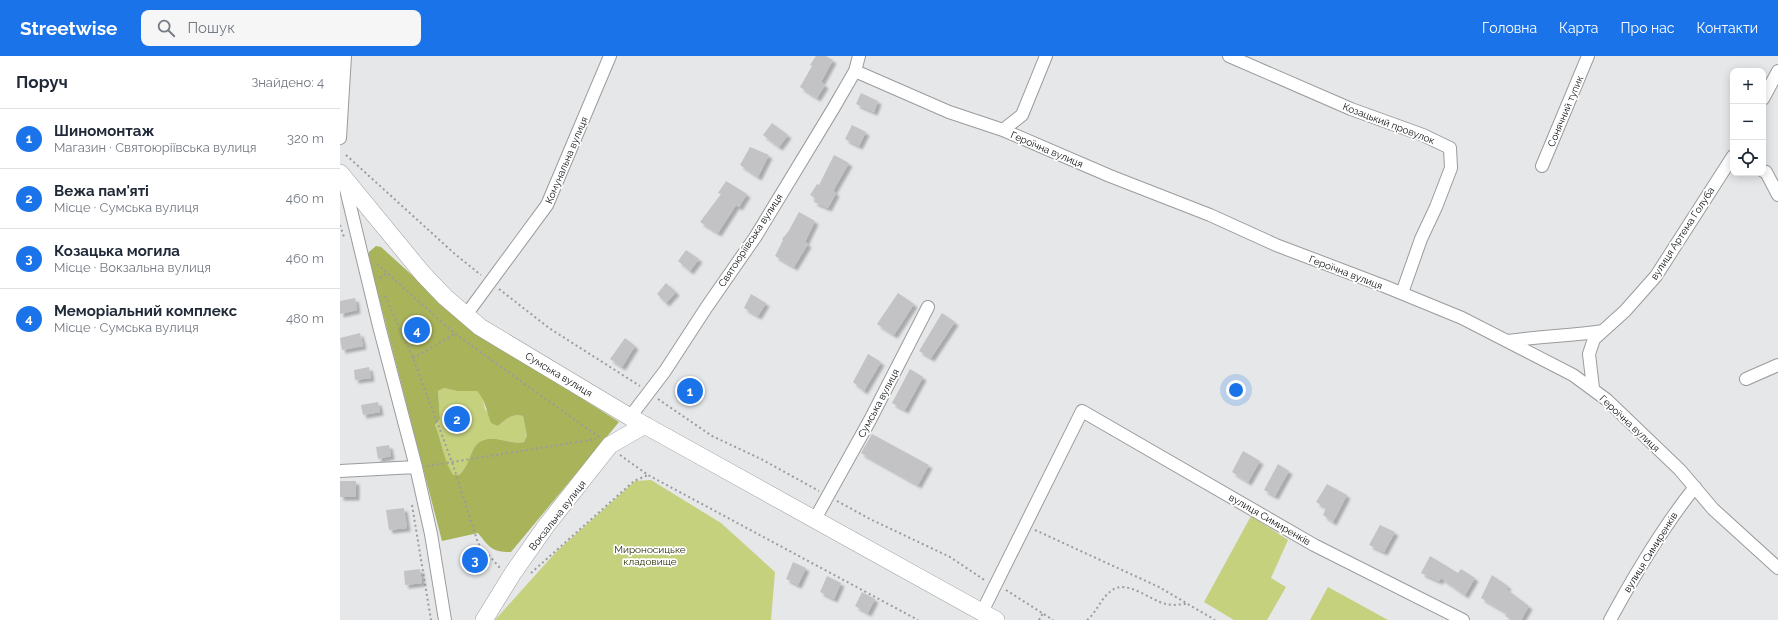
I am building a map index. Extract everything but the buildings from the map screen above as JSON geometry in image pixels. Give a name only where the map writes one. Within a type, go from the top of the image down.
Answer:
[{"type":"main road","name":"Сумська вулиця","points":[[342,175],[423,274],[445,297],[466,315],[502,341],[630,416],[996,620]]},
{"type":"main road","name":"Вокзальна вулиця","points":[[484,620],[510,578],[546,526],[610,445],[646,425]]},
{"type":"street","points":[[340,138],[345,56]]},
{"type":"street","name":"Комунальна вулиця","points":[[466,315],[547,205],[610,56]]},
{"type":"street","name":"Святоюріївська вулиця","points":[[630,416],[665,371],[706,308],[756,236],[855,71],[859,56]]},
{"type":"street","points":[[1002,130],[1022,115],[1046,56]]},
{"type":"street","name":"Козацький провулок","points":[[1229,56],[1351,109],[1423,135],[1450,148],[1451,168],[1436,207],[1421,239],[1402,293]]},
{"type":"street","name":"Сонячний тупик","points":[[1542,166],[1588,56]]},
{"type":"street","name":"Героїчна вулиця","points":[[855,71],[949,112],[1002,130],[1110,176],[1210,215],[1276,245],[1402,293],[1462,318],[1573,374],[1593,388],[1680,470],[1713,509],[1778,568]]},
{"type":"street","points":[[1766,93],[1778,71]]},
{"type":"street","name":"вулиця Артема Голуба","points":[[1593,388],[1590,354],[1594,339],[1625,311],[1656,276],[1730,161]]},
{"type":"street","points":[[1766,172],[1778,195]]},
{"type":"street","name":"Сумська вулиця","points":[[342,175],[416,468],[431,534],[445,620]]},
{"type":"street","name":"Сумська вулиця","points":[[815,520],[870,420],[928,308]]},
{"type":"street","points":[[1508,341],[1603,331]]},
{"type":"street","points":[[1746,379],[1778,365]]},
{"type":"street","name":"вулиця Симиренків","points":[[1025,525],[1082,411],[1314,545],[1463,620]]},
{"type":"street","points":[[340,471],[416,468]]},
{"type":"street","name":"вулиця Симиренків","points":[[1610,620],[1628,587],[1674,513],[1695,487]]},
{"type":"street","points":[[982,612],[1025,525]]},
{"type":"path","points":[[375,263],[387,272],[454,334],[602,439],[416,468]]},
{"type":"path","points":[[377,280],[387,272]]},
{"type":"path","points":[[383,294],[413,358],[452,462],[478,543],[490,558],[510,578],[527,577],[634,481],[648,475]]},
{"type":"path","points":[[413,358],[454,334]]},
{"type":"path","points":[[615,451],[648,475],[918,620]]},
{"type":"path","points":[[411,501],[431,620]]},
{"type":"path","points":[[1025,525],[1159,588],[1215,620]]},
{"type":"path","points":[[994,587],[1006,591],[1053,620]]},
{"type":"path","points":[[1087,620],[1110,591],[1121,587],[1136,590],[1164,604],[1173,606],[1188,604]]},
{"type":"path","points":[[1039,620],[1043,613]]},
{"type":"green space","points":[[376,246],[381,247],[467,325],[619,422],[511,552],[495,550],[478,533],[442,541],[368,255],[369,252]],"holes":[[[444,388],[457,391],[477,391],[484,402],[491,423],[498,426],[512,416],[523,416],[527,436],[524,442],[519,443],[495,439],[483,440],[475,446],[462,472],[459,475],[453,475],[447,463],[435,425],[440,419],[438,391]]]},
{"type":"green space","points":[[444,388],[457,391],[477,391],[482,396],[485,409],[498,426],[512,416],[523,416],[527,436],[524,442],[519,443],[495,439],[483,440],[475,446],[462,472],[459,475],[452,475],[435,425],[440,419],[438,391]]},
{"type":"green space","name":"Мироносицьке кладовище","points":[[651,480],[721,523],[775,572],[771,620],[495,620],[556,552],[635,481]]},
{"type":"green space","points":[[1251,516],[1288,540],[1271,578],[1286,587],[1267,620],[1234,620],[1204,602]]},
{"type":"green space","points":[[1328,587],[1388,620],[1310,620]]},
{"type":"place","name":"Меморіальний комплекс","points":[[417,330]]},
{"type":"place","name":"Шиномонтаж","points":[[690,391]]},
{"type":"place","name":"Вежа пам'яті","points":[[457,419]]},
{"type":"place","name":"Козацька могила","points":[[475,560]]}]
